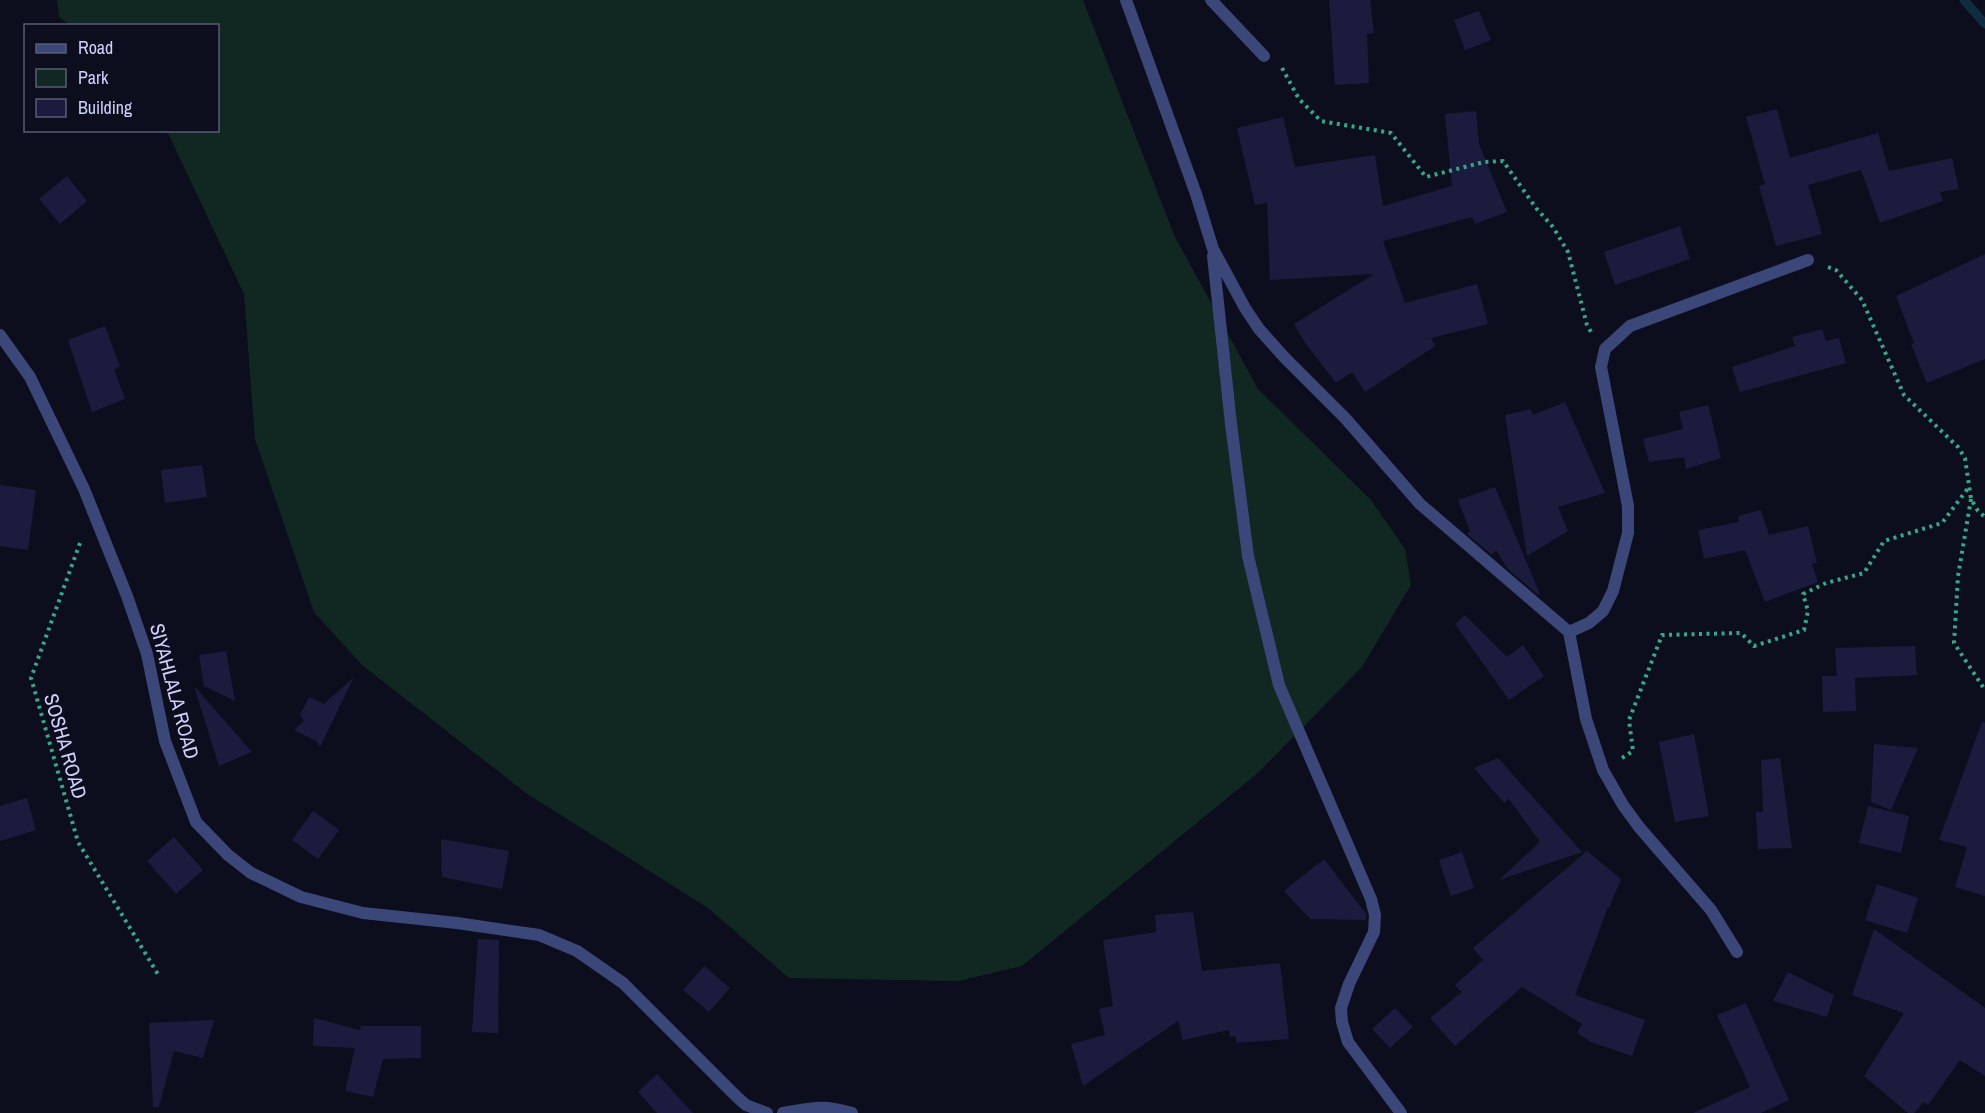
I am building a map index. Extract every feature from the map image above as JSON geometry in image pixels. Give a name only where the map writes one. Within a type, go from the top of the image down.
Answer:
[{"type":"street","points":[[1126,0],[1196,194],[1213,249],[1245,308],[1259,329],[1346,418],[1420,504],[1569,632],[1586,720],[1603,770],[1628,812],[1711,910],[1737,952]]},
{"type":"street","points":[[1211,0],[1264,56]]},
{"type":"street","points":[[1213,249],[1231,424],[1248,556],[1276,674],[1283,696],[1371,898],[1375,915],[1374,932],[1349,984],[1341,1008],[1342,1022],[1348,1042],[1401,1113]]},
{"type":"street","points":[[1569,632],[1590,623],[1603,611],[1613,591],[1628,533],[1628,506],[1601,367],[1605,349],[1630,326],[1808,260]]},
{"type":"street","name":"SIYAHLALA ROAD","points":[[0,335],[30,377],[84,489],[131,605],[147,654],[165,741],[196,822],[228,855],[251,873],[302,897],[363,913],[457,923],[538,935],[577,951],[623,983],[746,1105],[767,1113]]},
{"type":"street","points":[[783,1113],[815,1107],[833,1107],[852,1113]]},
{"type":"path","points":[[1264,56],[1285,70],[1299,99],[1321,121],[1391,133],[1426,177],[1484,162],[1503,161],[1553,227],[1568,252],[1587,325],[1605,349]]},
{"type":"path","points":[[1808,260],[1836,270],[1862,300],[1904,395],[1958,447],[1965,458],[1971,499],[1958,576],[1954,643],[1985,690]]},
{"type":"path","points":[[1603,770],[1633,751],[1629,720],[1662,635],[1741,633],[1754,646],[1804,630],[1808,611],[1803,594],[1826,583],[1864,573],[1884,541],[1942,524],[1969,487]]},
{"type":"path","points":[[1971,499],[1978,511],[1985,517]]},
{"type":"path","name":"SOSHA ROAD","points":[[92,512],[30,678],[78,842],[159,976]]},
{"type":"green space","points":[[57,0],[1083,0],[1174,235],[1258,389],[1371,500],[1405,549],[1411,585],[1362,667],[1259,772],[1022,966],[958,981],[789,978],[708,908],[526,793],[362,665],[314,612],[255,439],[244,294],[167,132],[219,132],[219,24],[69,24],[59,17]]},
{"type":"building","points":[[1329,0],[1370,0],[1374,33],[1367,34],[1369,83],[1335,85]]},
{"type":"building","points":[[1479,11],[1491,40],[1465,50],[1454,20]]},
{"type":"building","points":[[1777,109],[1790,158],[1878,133],[1889,171],[1952,158],[1959,189],[1940,192],[1943,201],[1880,223],[1861,170],[1808,185],[1822,234],[1776,246],[1759,186],[1765,184],[1746,117]]},
{"type":"building","points":[[1476,111],[1479,144],[1507,212],[1475,224],[1472,217],[1383,241],[1405,303],[1477,284],[1488,324],[1431,338],[1435,346],[1365,392],[1352,372],[1336,383],[1306,344],[1294,324],[1374,274],[1270,280],[1267,203],[1255,205],[1237,128],[1283,117],[1295,167],[1375,155],[1383,206],[1452,186],[1445,114]]},
{"type":"building","points":[[67,176],[87,201],[60,224],[39,199]]},
{"type":"building","points":[[1680,226],[1690,259],[1615,285],[1604,252]]},
{"type":"building","points":[[1985,254],[1985,359],[1927,383],[1911,344],[1914,343],[1896,296]]},
{"type":"building","points":[[105,326],[120,367],[114,369],[125,399],[92,412],[68,340]]},
{"type":"building","points":[[1822,329],[1826,341],[1839,338],[1846,363],[1740,392],[1732,367],[1795,346],[1792,337]]},
{"type":"building","points":[[1565,402],[1605,493],[1558,507],[1568,531],[1527,556],[1505,415],[1531,409],[1533,415]]},
{"type":"building","points":[[1708,405],[1721,458],[1686,469],[1684,457],[1649,462],[1643,439],[1683,429],[1679,412]]},
{"type":"building","points":[[202,465],[207,497],[165,503],[161,470]]},
{"type":"building","points":[[0,485],[36,490],[28,550],[0,546]]},
{"type":"building","points":[[1495,487],[1540,594],[1538,595],[1507,568],[1496,550],[1492,555],[1467,534],[1470,531],[1458,500]]},
{"type":"building","points":[[1761,510],[1769,535],[1808,526],[1817,563],[1812,564],[1818,582],[1765,602],[1745,550],[1704,559],[1698,530],[1739,522],[1738,516]]},
{"type":"building","points":[[1465,615],[1507,657],[1523,645],[1544,676],[1509,700],[1455,624]]},
{"type":"building","points":[[1915,646],[1917,675],[1855,678],[1856,711],[1823,712],[1822,676],[1837,676],[1835,648]]},
{"type":"building","points":[[226,651],[235,701],[204,686],[199,655]]},
{"type":"building","points":[[354,677],[320,747],[316,741],[294,730],[304,721],[300,715],[309,697],[324,704]]},
{"type":"building","points":[[194,686],[252,752],[219,766]]},
{"type":"building","points":[[1982,722],[1985,723],[1985,896],[1955,887],[1967,847],[1939,840]]},
{"type":"building","points":[[1694,734],[1709,816],[1675,822],[1659,742]]},
{"type":"building","points":[[1874,744],[1918,748],[1891,810],[1871,802]]},
{"type":"building","points":[[1498,758],[1582,852],[1499,880],[1540,842],[1509,799],[1504,803],[1474,768]]},
{"type":"building","points":[[1780,758],[1792,848],[1758,849],[1756,812],[1763,812],[1761,760]]},
{"type":"building","points":[[27,798],[36,830],[0,841],[0,806]]},
{"type":"building","points":[[1868,806],[1909,816],[1901,853],[1859,843]]},
{"type":"building","points":[[313,811],[339,830],[318,859],[292,840]]},
{"type":"building","points":[[174,837],[203,870],[176,894],[147,861]]},
{"type":"building","points":[[441,839],[509,851],[502,889],[442,877]]},
{"type":"building","points":[[1587,851],[1621,879],[1575,995],[1645,1020],[1632,1056],[1591,1042],[1577,1033],[1582,1024],[1522,987],[1455,1046],[1430,1018],[1462,992],[1455,985],[1483,960],[1473,948]]},
{"type":"building","points":[[1462,852],[1474,888],[1451,896],[1439,860]]},
{"type":"building","points":[[1324,859],[1366,914],[1366,920],[1310,919],[1284,891]]},
{"type":"building","points":[[1877,884],[1918,898],[1907,933],[1865,920]]},
{"type":"building","points":[[1193,912],[1202,971],[1280,963],[1289,1039],[1236,1043],[1236,1036],[1230,1037],[1229,1030],[1183,1040],[1178,1021],[1083,1086],[1071,1044],[1105,1035],[1099,1009],[1113,1006],[1103,940],[1156,932],[1155,915]]},
{"type":"building","points":[[1874,929],[1985,1008],[1985,1076],[1960,1060],[1928,1105],[1924,1102],[1914,1113],[1908,1113],[1864,1076],[1904,1013],[1852,995]]},
{"type":"building","points":[[478,939],[499,940],[498,1033],[472,1032]]},
{"type":"building","points":[[704,966],[730,988],[709,1012],[683,990]]},
{"type":"building","points":[[1788,972],[1834,995],[1827,1017],[1773,1001]]},
{"type":"building","points":[[1746,1003],[1789,1100],[1761,1113],[1693,1113],[1750,1087],[1717,1015]]},
{"type":"building","points":[[1395,1008],[1413,1027],[1390,1048],[1372,1029]]},
{"type":"building","points":[[314,1018],[360,1030],[361,1026],[421,1026],[421,1058],[383,1059],[373,1097],[345,1091],[355,1048],[313,1046]]},
{"type":"building","points":[[214,1020],[203,1058],[174,1051],[159,1107],[153,1107],[149,1023]]},
{"type":"building","points":[[657,1074],[693,1113],[657,1113],[638,1092]]},
{"type":"waterway","points":[[1964,0],[1985,24]]}]
